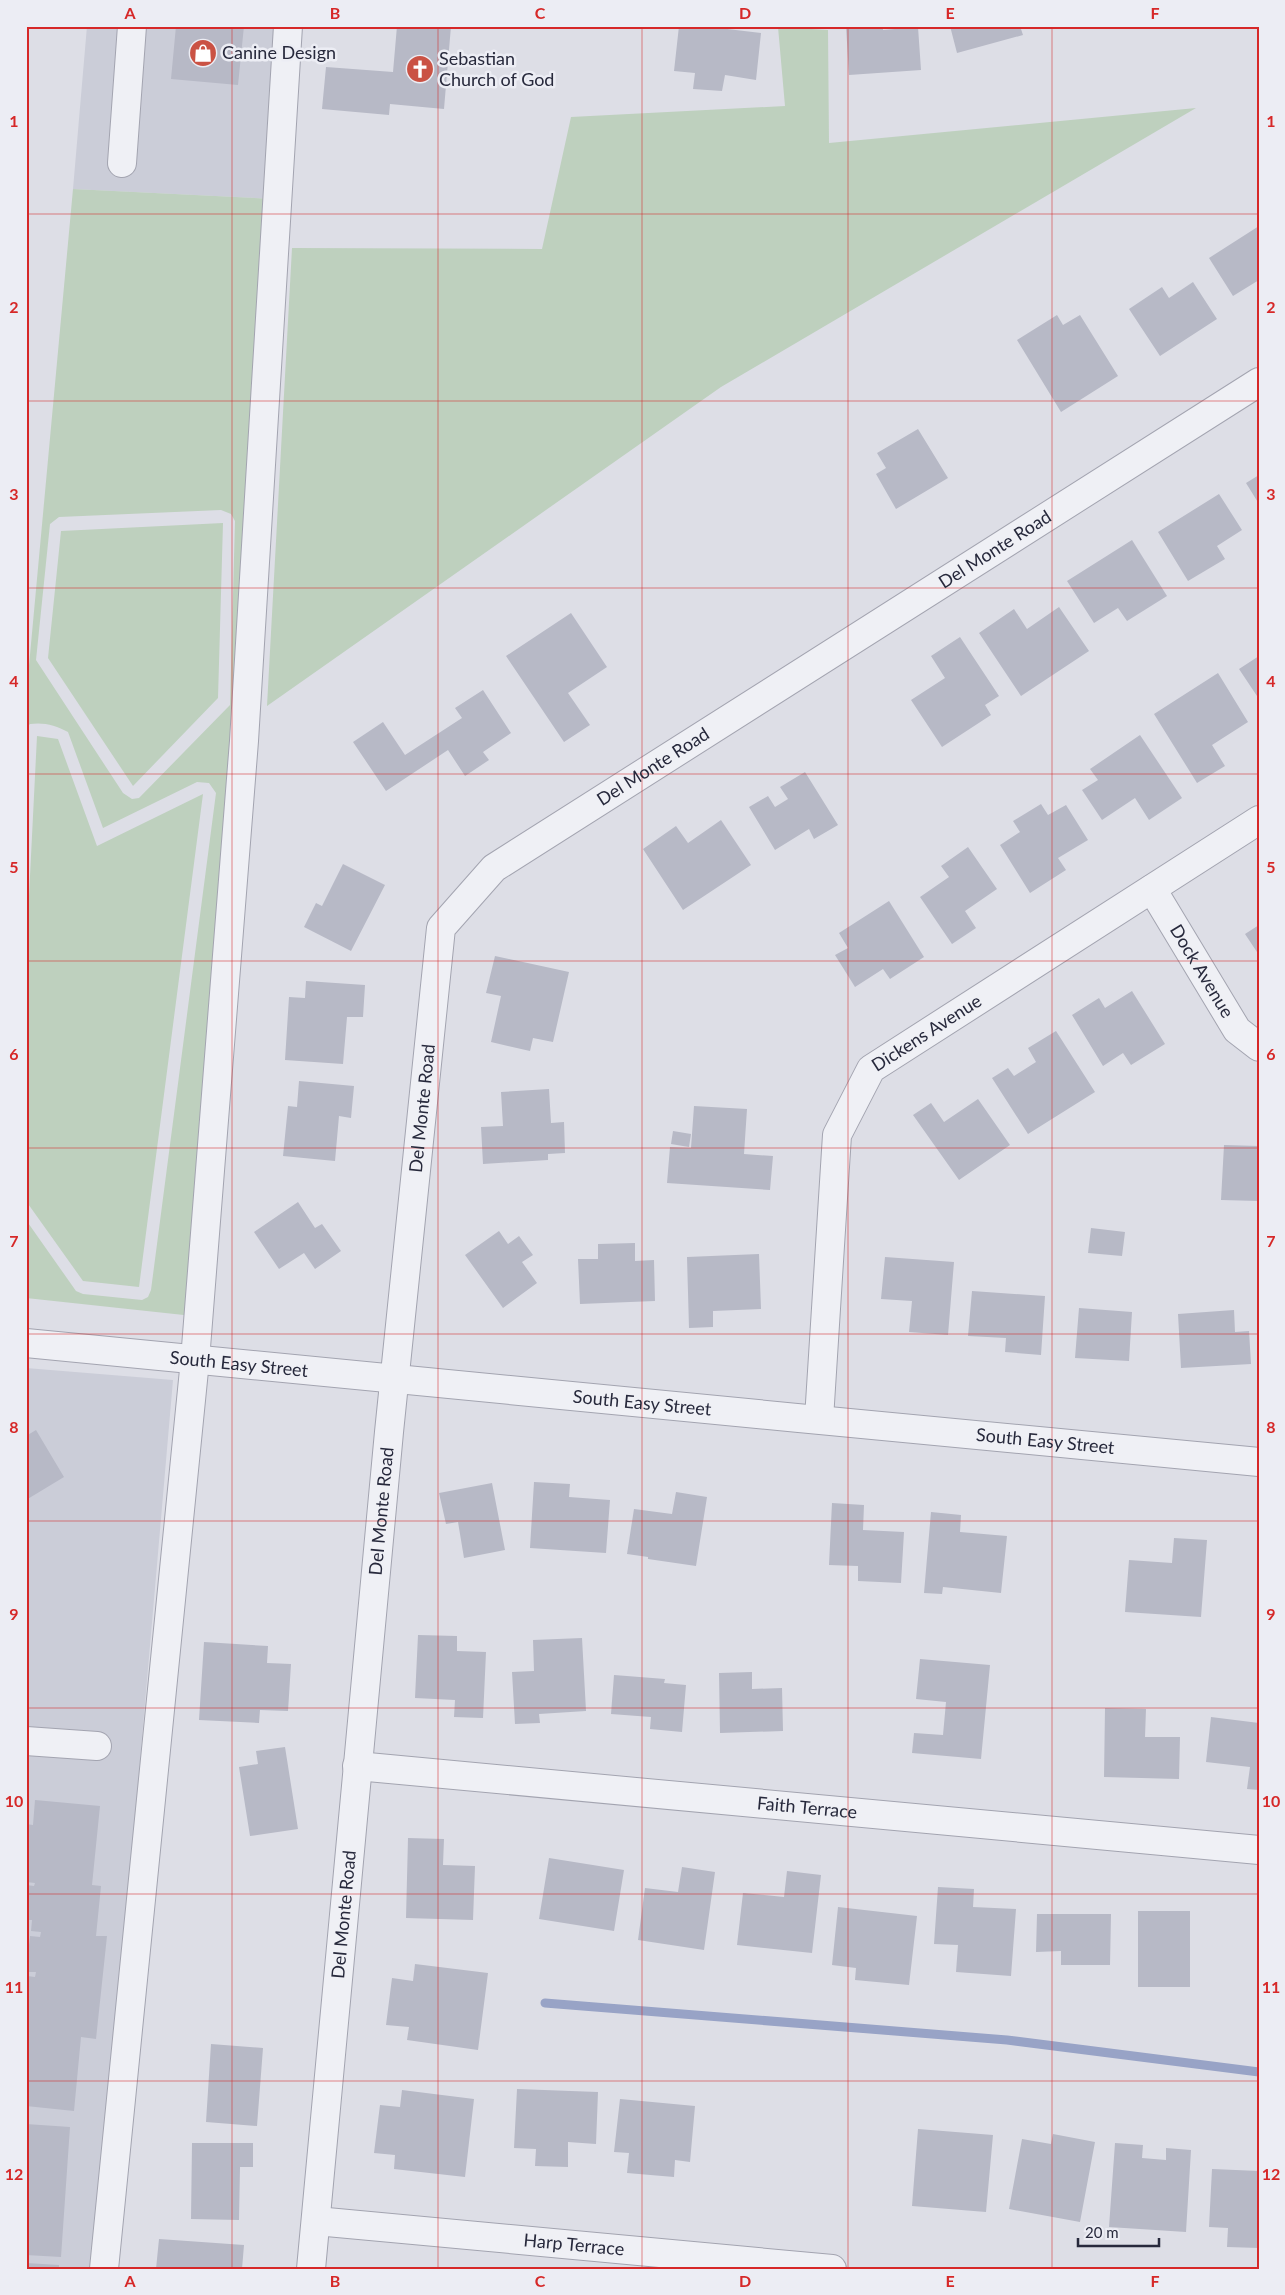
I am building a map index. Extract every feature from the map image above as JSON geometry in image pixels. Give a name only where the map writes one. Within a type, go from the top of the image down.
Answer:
[{"type":"street","points":[[122,164],[132,26]]},
{"type":"street","points":[[104,2269],[195,1360],[244,740],[288,26]]},
{"type":"street","name":"Del Monte Road","points":[[311,2269],[394,1380],[441,928],[494,868],[1259,382]]},
{"type":"street","name":"Dickens Avenue","points":[[819,1419],[837,1135],[871,1069],[1259,820]]},
{"type":"street","name":"Dock Avenue","points":[[1152,889],[1237,1030],[1259,1047]]},
{"type":"street","name":"South Easy Street","points":[[26,1343],[1259,1462]]},
{"type":"street","points":[[26,1741],[97,1746]]},
{"type":"street","name":"Faith Terrace","points":[[357,1766],[1259,1850]]},
{"type":"street","name":"Harp Terrace","points":[[316,2221],[832,2269]]},
{"type":"shaded area","points":[[87,26],[289,26],[274,199],[73,189]]},
{"type":"shaded area","points":[[26,1368],[173,1380],[96,2269],[26,2269]]},
{"type":"green space","points":[[778,27],[828,30],[829,143],[1196,108],[721,387],[267,706],[292,248],[542,249],[571,117],[785,106]]},
{"type":"green space","points":[[73,189],[274,199],[193,1316],[26,1298],[26,1220],[76,1291],[83,1294],[142,1300],[148,1297],[151,1290],[216,793],[209,783],[197,782],[103,828],[68,732],[54,726],[35,723],[30,724],[26,728],[26,698]],"holes":[[[221,510],[231,514],[235,521],[230,705],[139,798],[132,799],[123,793],[36,660],[50,524],[59,517]]]},
{"type":"green space","points":[[223,523],[218,698],[133,786],[48,658],[61,531]]},
{"type":"green space","points":[[37,736],[58,739],[97,846],[203,794],[139,1287],[83,1281],[26,1201],[26,956]]},
{"type":"building","points":[[176,26],[244,26],[238,85],[171,79]]},
{"type":"building","name":"Sebastian Church of God","points":[[397,26],[451,26],[444,109],[390,104],[389,115],[322,109],[326,67],[393,72]]},
{"type":"building","points":[[679,26],[702,26],[761,33],[756,80],[725,75],[722,91],[693,89],[695,73],[674,71]]},
{"type":"building","points":[[846,26],[883,26],[883,30],[918,27],[921,70],[849,75]]},
{"type":"building","points":[[950,26],[1020,26],[1023,35],[957,53]]},
{"type":"building","points":[[1259,226],[1259,280],[1233,296],[1209,258]]},
{"type":"building","points":[[1193,282],[1217,319],[1160,356],[1129,309],[1162,287],[1169,298]]},
{"type":"building","points":[[1057,315],[1063,325],[1080,315],[1118,376],[1061,412],[1017,340]]},
{"type":"building","points":[[918,429],[948,478],[896,509],[876,474],[886,468],[877,453]]},
{"type":"building","points":[[1259,475],[1259,504],[1246,483]]},
{"type":"building","points":[[1219,494],[1242,530],[1217,546],[1225,559],[1188,581],[1158,532]]},
{"type":"building","points":[[1132,540],[1167,596],[1127,621],[1118,608],[1094,623],[1067,581]]},
{"type":"building","points":[[1059,607],[1089,651],[1021,696],[979,633],[1014,609],[1027,629]]},
{"type":"building","points":[[571,613],[607,667],[568,693],[590,725],[564,742],[506,656]]},
{"type":"building","points":[[960,637],[999,696],[985,705],[991,715],[942,747],[911,700],[945,678],[931,656]]},
{"type":"building","points":[[1259,656],[1259,699],[1239,669]]},
{"type":"building","points":[[1218,673],[1248,722],[1212,745],[1225,766],[1197,783],[1154,714]]},
{"type":"building","points":[[483,690],[511,733],[483,752],[489,760],[465,776],[448,750],[386,791],[353,742],[383,722],[405,755],[462,718],[455,708]]},
{"type":"building","points":[[1140,735],[1182,798],[1149,820],[1135,798],[1102,820],[1082,790],[1098,780],[1090,769]]},
{"type":"building","points":[[805,772],[838,825],[814,839],[809,829],[775,850],[749,807],[768,796],[775,807],[788,799],[780,787]]},
{"type":"building","points":[[1041,804],[1048,815],[1066,805],[1088,840],[1058,858],[1066,870],[1030,893],[1000,845],[1020,832],[1013,821]]},
{"type":"building","points":[[721,820],[751,865],[683,910],[643,849],[676,826],[688,843]]},
{"type":"building","points":[[968,847],[997,889],[965,911],[976,928],[952,944],[920,897],[949,877],[941,866]]},
{"type":"building","points":[[343,864],[385,885],[351,951],[304,927],[316,903],[322,906]]},
{"type":"building","points":[[889,901],[924,957],[890,979],[883,969],[855,987],[835,955],[848,948],[839,933]]},
{"type":"building","points":[[1259,925],[1259,955],[1245,934]]},
{"type":"building","points":[[495,956],[569,972],[553,1042],[533,1038],[530,1051],[491,1042],[501,996],[486,993]]},
{"type":"building","points":[[306,981],[365,985],[363,1017],[347,1017],[343,1064],[285,1060],[289,997],[305,998]]},
{"type":"building","points":[[1132,991],[1165,1044],[1131,1065],[1123,1053],[1103,1066],[1072,1015],[1099,998],[1105,1008]]},
{"type":"building","points":[[1056,1031],[1095,1092],[1028,1134],[992,1078],[1008,1068],[1014,1076],[1036,1062],[1028,1048]]},
{"type":"building","points":[[299,1081],[354,1086],[351,1118],[339,1116],[335,1161],[283,1156],[288,1106],[297,1107]]},
{"type":"building","points":[[549,1089],[551,1123],[564,1122],[565,1153],[548,1154],[548,1160],[483,1164],[481,1127],[503,1126],[501,1092]]},
{"type":"building","points":[[978,1099],[1010,1145],[959,1180],[913,1115],[931,1103],[944,1122]]},
{"type":"building","points":[[694,1106],[747,1109],[744,1154],[773,1156],[770,1190],[667,1183],[670,1147],[691,1148]]},
{"type":"building","points":[[673,1131],[691,1134],[689,1147],[671,1144]]},
{"type":"building","points":[[1224,1145],[1259,1146],[1259,1201],[1221,1200]]},
{"type":"building","points":[[298,1202],[315,1228],[322,1224],[341,1251],[315,1269],[304,1253],[279,1269],[254,1232]]},
{"type":"building","points":[[1091,1228],[1125,1232],[1122,1256],[1088,1253]]},
{"type":"building","points":[[499,1231],[508,1244],[519,1236],[533,1255],[522,1262],[537,1283],[503,1308],[465,1255]]},
{"type":"building","points":[[635,1243],[635,1261],[654,1260],[655,1301],[580,1304],[578,1259],[598,1259],[598,1244]]},
{"type":"building","points":[[759,1254],[761,1309],[713,1311],[713,1327],[689,1328],[687,1257]]},
{"type":"building","points":[[885,1257],[954,1262],[948,1335],[909,1332],[912,1301],[881,1299]]},
{"type":"building","points":[[972,1291],[1045,1296],[1041,1355],[1005,1352],[1006,1338],[968,1336]]},
{"type":"building","points":[[1079,1308],[1132,1312],[1129,1361],[1075,1358]]},
{"type":"building","points":[[1234,1310],[1235,1332],[1249,1331],[1251,1364],[1181,1368],[1178,1314]]},
{"type":"building","points":[[36,1430],[64,1477],[26,1500],[26,1436]]},
{"type":"building","points":[[534,1482],[570,1484],[569,1497],[610,1500],[606,1553],[530,1548]]},
{"type":"building","points":[[492,1483],[505,1550],[464,1558],[458,1522],[446,1524],[439,1493]]},
{"type":"building","points":[[676,1492],[707,1497],[696,1566],[627,1554],[634,1509],[672,1514]]},
{"type":"building","points":[[832,1503],[864,1505],[863,1530],[904,1532],[901,1583],[858,1581],[858,1566],[829,1565]]},
{"type":"building","points":[[931,1512],[961,1515],[960,1532],[1007,1536],[1001,1593],[943,1587],[942,1594],[924,1593]]},
{"type":"building","points":[[1174,1538],[1207,1540],[1201,1617],[1125,1612],[1129,1560],[1172,1563]]},
{"type":"building","points":[[418,1635],[457,1636],[457,1651],[486,1652],[483,1718],[454,1717],[455,1700],[415,1698]]},
{"type":"building","points":[[582,1638],[586,1711],[539,1714],[540,1723],[515,1724],[512,1672],[534,1671],[533,1640]]},
{"type":"building","points":[[204,1642],[268,1646],[267,1663],[291,1664],[288,1711],[260,1710],[259,1723],[199,1720]]},
{"type":"building","points":[[920,1659],[990,1665],[981,1759],[912,1753],[914,1733],[943,1735],[946,1702],[916,1699]]},
{"type":"building","points":[[752,1672],[752,1689],[782,1688],[783,1731],[720,1733],[719,1673]]},
{"type":"building","points":[[614,1675],[665,1679],[664,1683],[686,1685],[682,1732],[650,1729],[651,1717],[611,1714]]},
{"type":"building","points":[[1105,1708],[1146,1709],[1145,1737],[1180,1737],[1179,1779],[1104,1777]]},
{"type":"building","points":[[1211,1717],[1259,1723],[1259,1790],[1247,1789],[1250,1767],[1206,1762]]},
{"type":"building","points":[[285,1747],[298,1829],[250,1836],[239,1767],[258,1764],[256,1751]]},
{"type":"building","points":[[35,1800],[100,1806],[92,1885],[101,1886],[96,1936],[107,1936],[96,2039],[81,2037],[74,2111],[26,2106],[26,1978],[27,1976],[35,1977],[36,1972],[26,1972],[30,1936],[40,1937],[41,1932],[31,1931],[32,1920],[26,1920],[26,1885],[34,1886],[35,1883],[26,1882],[26,1824],[33,1825]]},
{"type":"building","points":[[408,1838],[444,1839],[443,1865],[475,1866],[473,1920],[406,1918]]},
{"type":"building","points":[[549,1858],[624,1870],[614,1931],[539,1919]]},
{"type":"building","points":[[682,1867],[715,1872],[704,1950],[638,1940],[645,1888],[678,1892]]},
{"type":"building","points":[[787,1871],[821,1875],[812,1953],[737,1945],[743,1893],[784,1897]]},
{"type":"building","points":[[938,1887],[974,1889],[973,1907],[1016,1909],[1011,1976],[956,1972],[958,1945],[934,1944]]},
{"type":"building","points":[[838,1907],[917,1916],[909,1985],[855,1980],[856,1968],[832,1965]]},
{"type":"building","points":[[1138,1911],[1190,1911],[1190,1987],[1138,1987]]},
{"type":"building","points":[[1037,1914],[1111,1914],[1110,1965],[1061,1965],[1061,1951],[1036,1952]]},
{"type":"building","points":[[415,1964],[488,1973],[478,2050],[407,2040],[409,2027],[386,2025],[392,1978],[413,1981]]},
{"type":"building","points":[[211,2044],[263,2048],[257,2126],[206,2122]]},
{"type":"building","points":[[517,2089],[598,2092],[596,2144],[568,2142],[568,2167],[535,2166],[536,2149],[514,2148]]},
{"type":"building","points":[[402,2090],[474,2099],[465,2177],[394,2169],[395,2155],[374,2153],[380,2105],[400,2107]]},
{"type":"building","points":[[620,2099],[695,2106],[690,2162],[675,2160],[674,2177],[627,2173],[629,2153],[614,2152]]},
{"type":"building","points":[[26,2124],[70,2127],[61,2257],[26,2255]]},
{"type":"building","points":[[918,2129],[993,2135],[986,2212],[912,2206]]},
{"type":"building","points":[[1053,2134],[1095,2142],[1080,2222],[1009,2209],[1022,2139],[1051,2144]]},
{"type":"building","points":[[192,2143],[253,2143],[253,2167],[240,2167],[239,2220],[191,2219]]},
{"type":"building","points":[[1115,2143],[1143,2145],[1142,2158],[1166,2160],[1166,2148],[1191,2150],[1186,2232],[1109,2227]]},
{"type":"building","points":[[1212,2169],[1259,2171],[1259,2248],[1227,2247],[1228,2228],[1209,2227]]},
{"type":"building","points":[[159,2239],[244,2245],[242,2269],[156,2269]]},
{"type":"building","points":[[26,2263],[59,2265],[59,2269],[26,2269]]},
{"type":"waterway","points":[[545,2003],[1007,2040],[1259,2072]]},
{"type":"place","name":"Canine Design","points":[[203,53]]},
{"type":"place","name":"Sebastian Church of God","points":[[420,69]]}]
